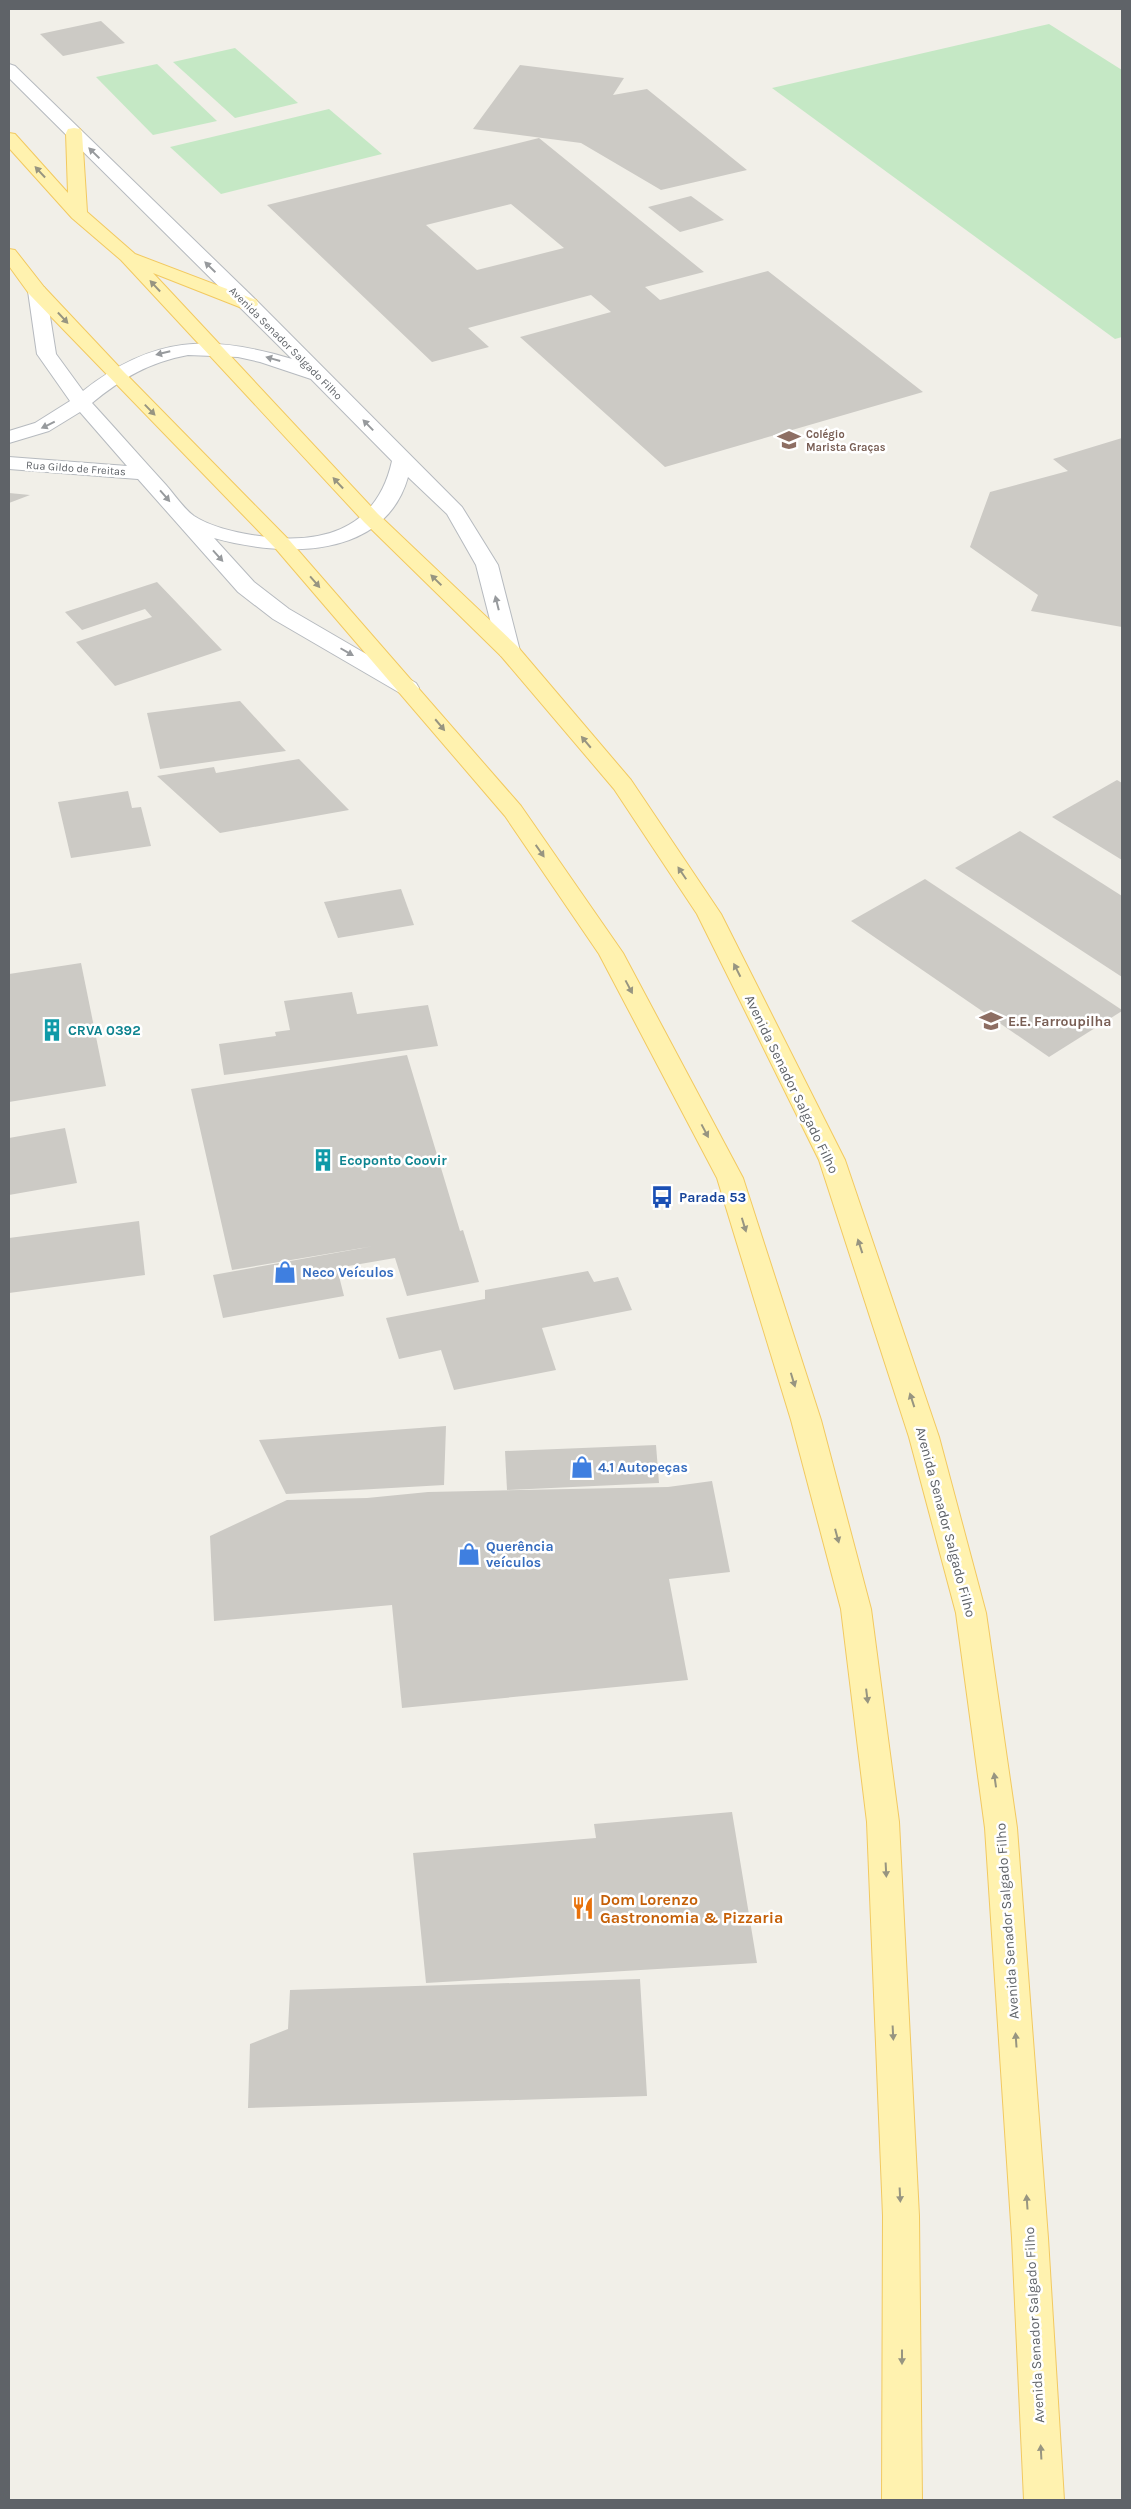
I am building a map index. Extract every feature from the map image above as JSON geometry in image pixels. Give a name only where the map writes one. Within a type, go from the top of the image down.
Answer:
[{"type":"main road","points":[[74,133],[78,214]]},
{"type":"main road","name":"Avenida Senador Salgado Filho","points":[[9,138],[78,214],[126,256],[371,518],[509,650],[623,785],[709,914],[832,1160],[924,1437],[972,1614],[1001,1828],[1030,2238],[1044,2500]]},
{"type":"main road","points":[[9,254],[37,290],[116,375],[283,545],[513,811],[610,953],[730,1178],[806,1420],[856,1609],[883,1822],[901,2216],[902,2500]]},
{"type":"main road","points":[[126,256],[249,304]]},
{"type":"street","name":"Avenida Senador Salgado Filho","points":[[9,69],[249,304],[318,376],[455,511],[487,565],[509,650]]},
{"type":"street","points":[[37,290],[47,354],[81,402],[246,587],[274,609],[408,688]]},
{"type":"street","points":[[9,437],[34,432],[60,419],[116,375],[137,362],[159,353],[182,349],[212,348],[258,355],[292,365],[318,376]]},
{"type":"street","points":[[185,520],[216,534],[247,542],[283,545],[336,538],[354,530],[371,518],[388,501],[396,485],[402,460]]},
{"type":"street","name":"Rua Gildo de Freitas","points":[[9,463],[144,473]]},
{"type":"green space","points":[[1049,24],[1122,70],[1122,337],[1115,339],[772,88]]},
{"type":"green space","points":[[235,48],[298,103],[235,118],[173,62]]},
{"type":"green space","points":[[157,64],[217,121],[153,135],[96,77]]},
{"type":"green space","points":[[329,109],[382,154],[221,194],[170,147]]},
{"type":"building","points":[[101,21],[125,43],[63,56],[40,34]]},
{"type":"building","points":[[520,65],[624,78],[613,95],[647,89],[747,170],[661,190],[581,143],[473,129]]},
{"type":"building","points":[[539,138],[704,272],[645,287],[660,300],[768,271],[923,392],[665,467],[520,337],[611,312],[591,295],[468,328],[489,347],[432,362],[267,205]],"holes":[[[511,204],[564,248],[477,270],[426,225]]]},
{"type":"building","points":[[691,196],[724,220],[680,232],[648,207]]},
{"type":"building","points":[[1122,438],[1122,627],[1031,611],[1038,595],[970,547],[990,492],[1068,471],[1053,459]]},
{"type":"building","points":[[9,493],[30,495],[9,503]]},
{"type":"building","points":[[157,582],[222,650],[115,686],[76,642],[152,617],[145,609],[82,630],[65,612]]},
{"type":"building","points":[[240,701],[286,751],[160,769],[147,713]]},
{"type":"building","points":[[299,759],[349,810],[220,833],[157,776],[214,767],[216,773]]},
{"type":"building","points":[[1117,780],[1122,783],[1122,860],[1052,817]]},
{"type":"building","points":[[128,791],[132,808],[141,807],[151,846],[71,858],[58,802]]},
{"type":"building","points":[[1020,831],[1122,896],[1122,977],[955,868]]},
{"type":"building","points":[[925,879],[1122,1011],[1049,1057],[851,921]]},
{"type":"building","points":[[401,889],[414,925],[338,938],[324,902]]},
{"type":"building","name":"CRVA 0392","points":[[81,963],[106,1086],[9,1102],[9,974]]},
{"type":"building","points":[[352,992],[357,1014],[428,1005],[438,1046],[224,1075],[219,1044],[276,1036],[275,1032],[290,1030],[284,1001]]},
{"type":"building","name":"Ecoponto Coovir","points":[[407,1055],[460,1231],[463,1230],[479,1282],[407,1296],[395,1258],[337,1268],[344,1296],[223,1318],[213,1275],[374,1246],[232,1270],[191,1089]]},
{"type":"building","points":[[65,1128],[77,1183],[9,1195],[9,1138]]},
{"type":"building","points":[[139,1221],[145,1275],[9,1293],[9,1238]]},
{"type":"building","points":[[588,1271],[594,1282],[618,1277],[632,1310],[542,1328],[556,1370],[454,1390],[441,1350],[399,1359],[386,1318],[485,1299],[485,1290]]},
{"type":"building","points":[[446,1426],[444,1485],[286,1494],[259,1440]]},
{"type":"building","name":"4.1 Autopeças","points":[[656,1445],[659,1483],[507,1490],[505,1451]]},
{"type":"building","name":"Querência veículos","points":[[712,1481],[730,1572],[669,1579],[688,1680],[402,1708],[392,1605],[214,1621],[210,1536],[287,1500],[367,1498],[428,1492],[668,1487]]},
{"type":"building","name":"Dom Lorenzo Gastronomia & Pizzaria","points":[[732,1812],[757,1963],[426,1983],[413,1853],[596,1838],[594,1824]]},
{"type":"building","points":[[640,1979],[647,2096],[248,2108],[250,2044],[288,2029],[290,1990]]},
{"type":"place","name":"Colégio Marista Graças","points":[[789,440]]},
{"type":"place","name":"E.E. Farroupilha","points":[[991,1021]]},
{"type":"place","name":"CRVA 0392","points":[[52,1030]]},
{"type":"place","name":"Ecoponto Coovir","points":[[323,1160]]},
{"type":"place","name":"Parada 53","points":[[662,1197]]},
{"type":"place","name":"Neco Veículos","points":[[285,1272]]},
{"type":"place","name":"4.1 Autopeças","points":[[582,1467]]},
{"type":"place","name":"Querência veículos","points":[[469,1554]]},
{"type":"place","name":"Dom Lorenzo Gastronomia & Pizzaria","points":[[583,1908]]}]
